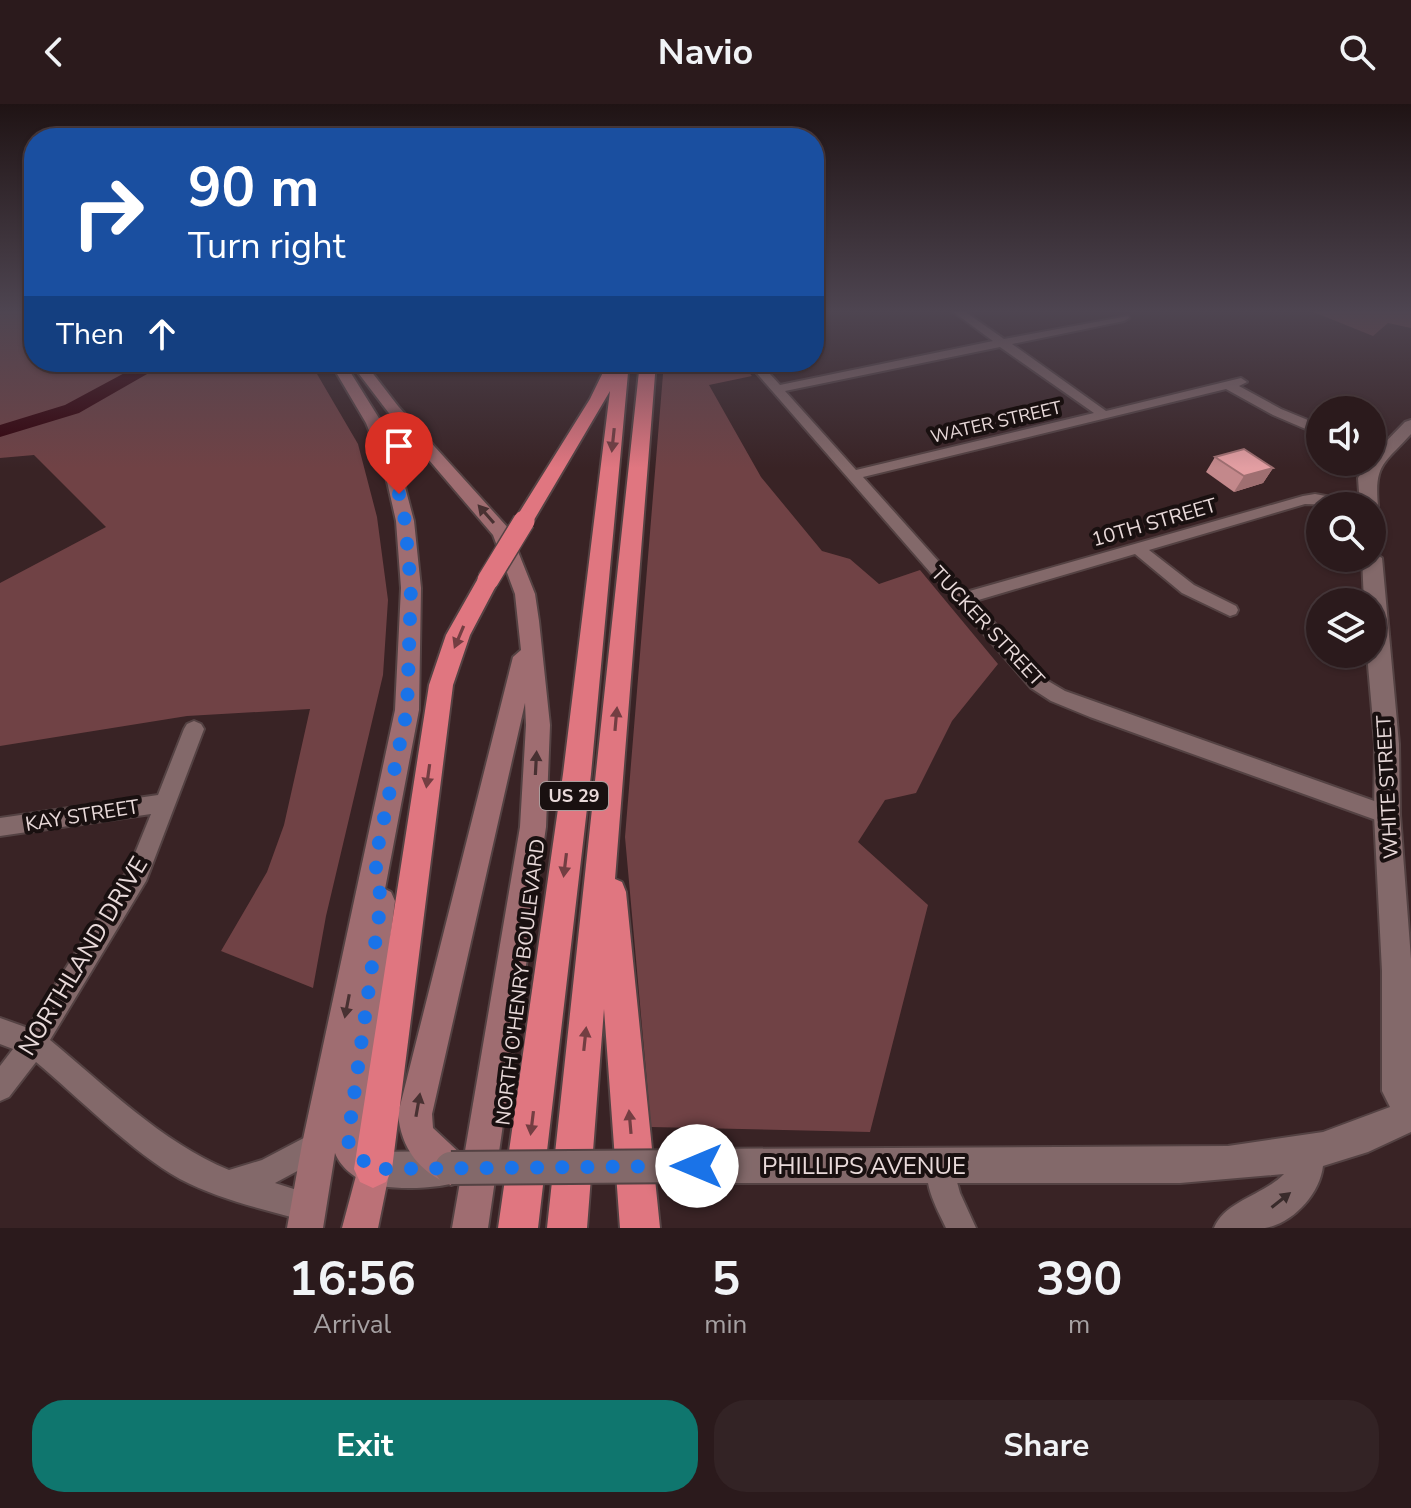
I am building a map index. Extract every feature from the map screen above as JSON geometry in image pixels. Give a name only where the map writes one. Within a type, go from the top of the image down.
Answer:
[{"type":"highway","points":[[373,1169],[441,685],[458,635],[598,399],[610,372]]},
{"type":"highway","name":"NORTH O'HENRY BOULEVARD","points":[[518,1228],[577,774],[620,372]]},
{"type":"highway","name":"US 29","points":[[567,1228],[647,372]]},
{"type":"highway","points":[[606,824],[640,1228]]},
{"type":"main road","points":[[307,1217],[407,710],[411,588],[405,521],[392,468],[374,423],[343,372]]},
{"type":"main road","points":[[365,372],[502,533],[525,594],[529,621],[538,725],[533,827],[470,1228]]},
{"type":"main road","points":[[451,1168],[417,1136],[415,1114],[522,675],[529,621]]},
{"type":"main road","points":[[360,1228],[373,1169],[350,1149],[348,1139],[381,901],[375,861]]},
{"type":"street","points":[[777,389],[905,363]]},
{"type":"street","points":[[1031,363],[1104,415]]},
{"type":"street","name":"TUCKER STREET","points":[[762,372],[1037,683],[1058,696],[1387,815]]},
{"type":"street","name":"WATER STREET","points":[[853,475],[1235,383],[1277,412],[1306,424]]},
{"type":"street","points":[[1386,445],[1411,425]]},
{"type":"street","name":"10TH STREET","points":[[963,599],[1306,500]]},
{"type":"street","points":[[1137,548],[1188,589],[1230,610]]},
{"type":"street","name":"WHITE STREET","points":[[1373,572],[1387,744],[1387,815],[1404,978],[1398,1091],[1411,1107]]},
{"type":"street","name":"NORTHLAND DRIVE","points":[[0,1088],[34,1043],[138,874],[194,729]]},
{"type":"street","name":"KAY STREET","points":[[0,827],[164,803]]},
{"type":"street","points":[[0,1031],[34,1043],[141,1133],[189,1168],[307,1217]]},
{"type":"street","name":"PHILLIPS AVENUE","points":[[373,1169],[1220,1164],[1307,1153],[1370,1134],[1411,1114]]},
{"type":"street","points":[[229,1185],[268,1172],[319,1144]]},
{"type":"street","points":[[1232,1228],[1286,1198],[1304,1178],[1307,1153]]},
{"type":"street","points":[[940,1166],[946,1195],[961,1228]]},
{"type":"shaded area","points":[[0,363],[24,363],[24,372],[316,372],[358,444],[377,517],[388,600],[383,675],[326,916],[313,988],[221,951],[267,872],[284,825],[310,709],[187,716],[0,746],[0,583],[106,527],[34,455],[0,458]]},
{"type":"shaded area","points":[[663,372],[749,372],[752,376],[709,385],[761,477],[822,551],[850,559],[879,584],[920,570],[998,664],[952,721],[916,793],[885,800],[858,842],[928,905],[870,1132],[651,1127],[625,837]]},
{"type":"building","points":[[1244,449],[1273,468],[1244,476],[1215,457]]},
{"type":"waterway","points":[[0,431],[72,409],[140,372]]},
{"type":"route","points":[[399,494],[405,521],[411,588],[407,710],[375,861],[381,901],[348,1139],[350,1149],[373,1169],[697,1166]]}]
